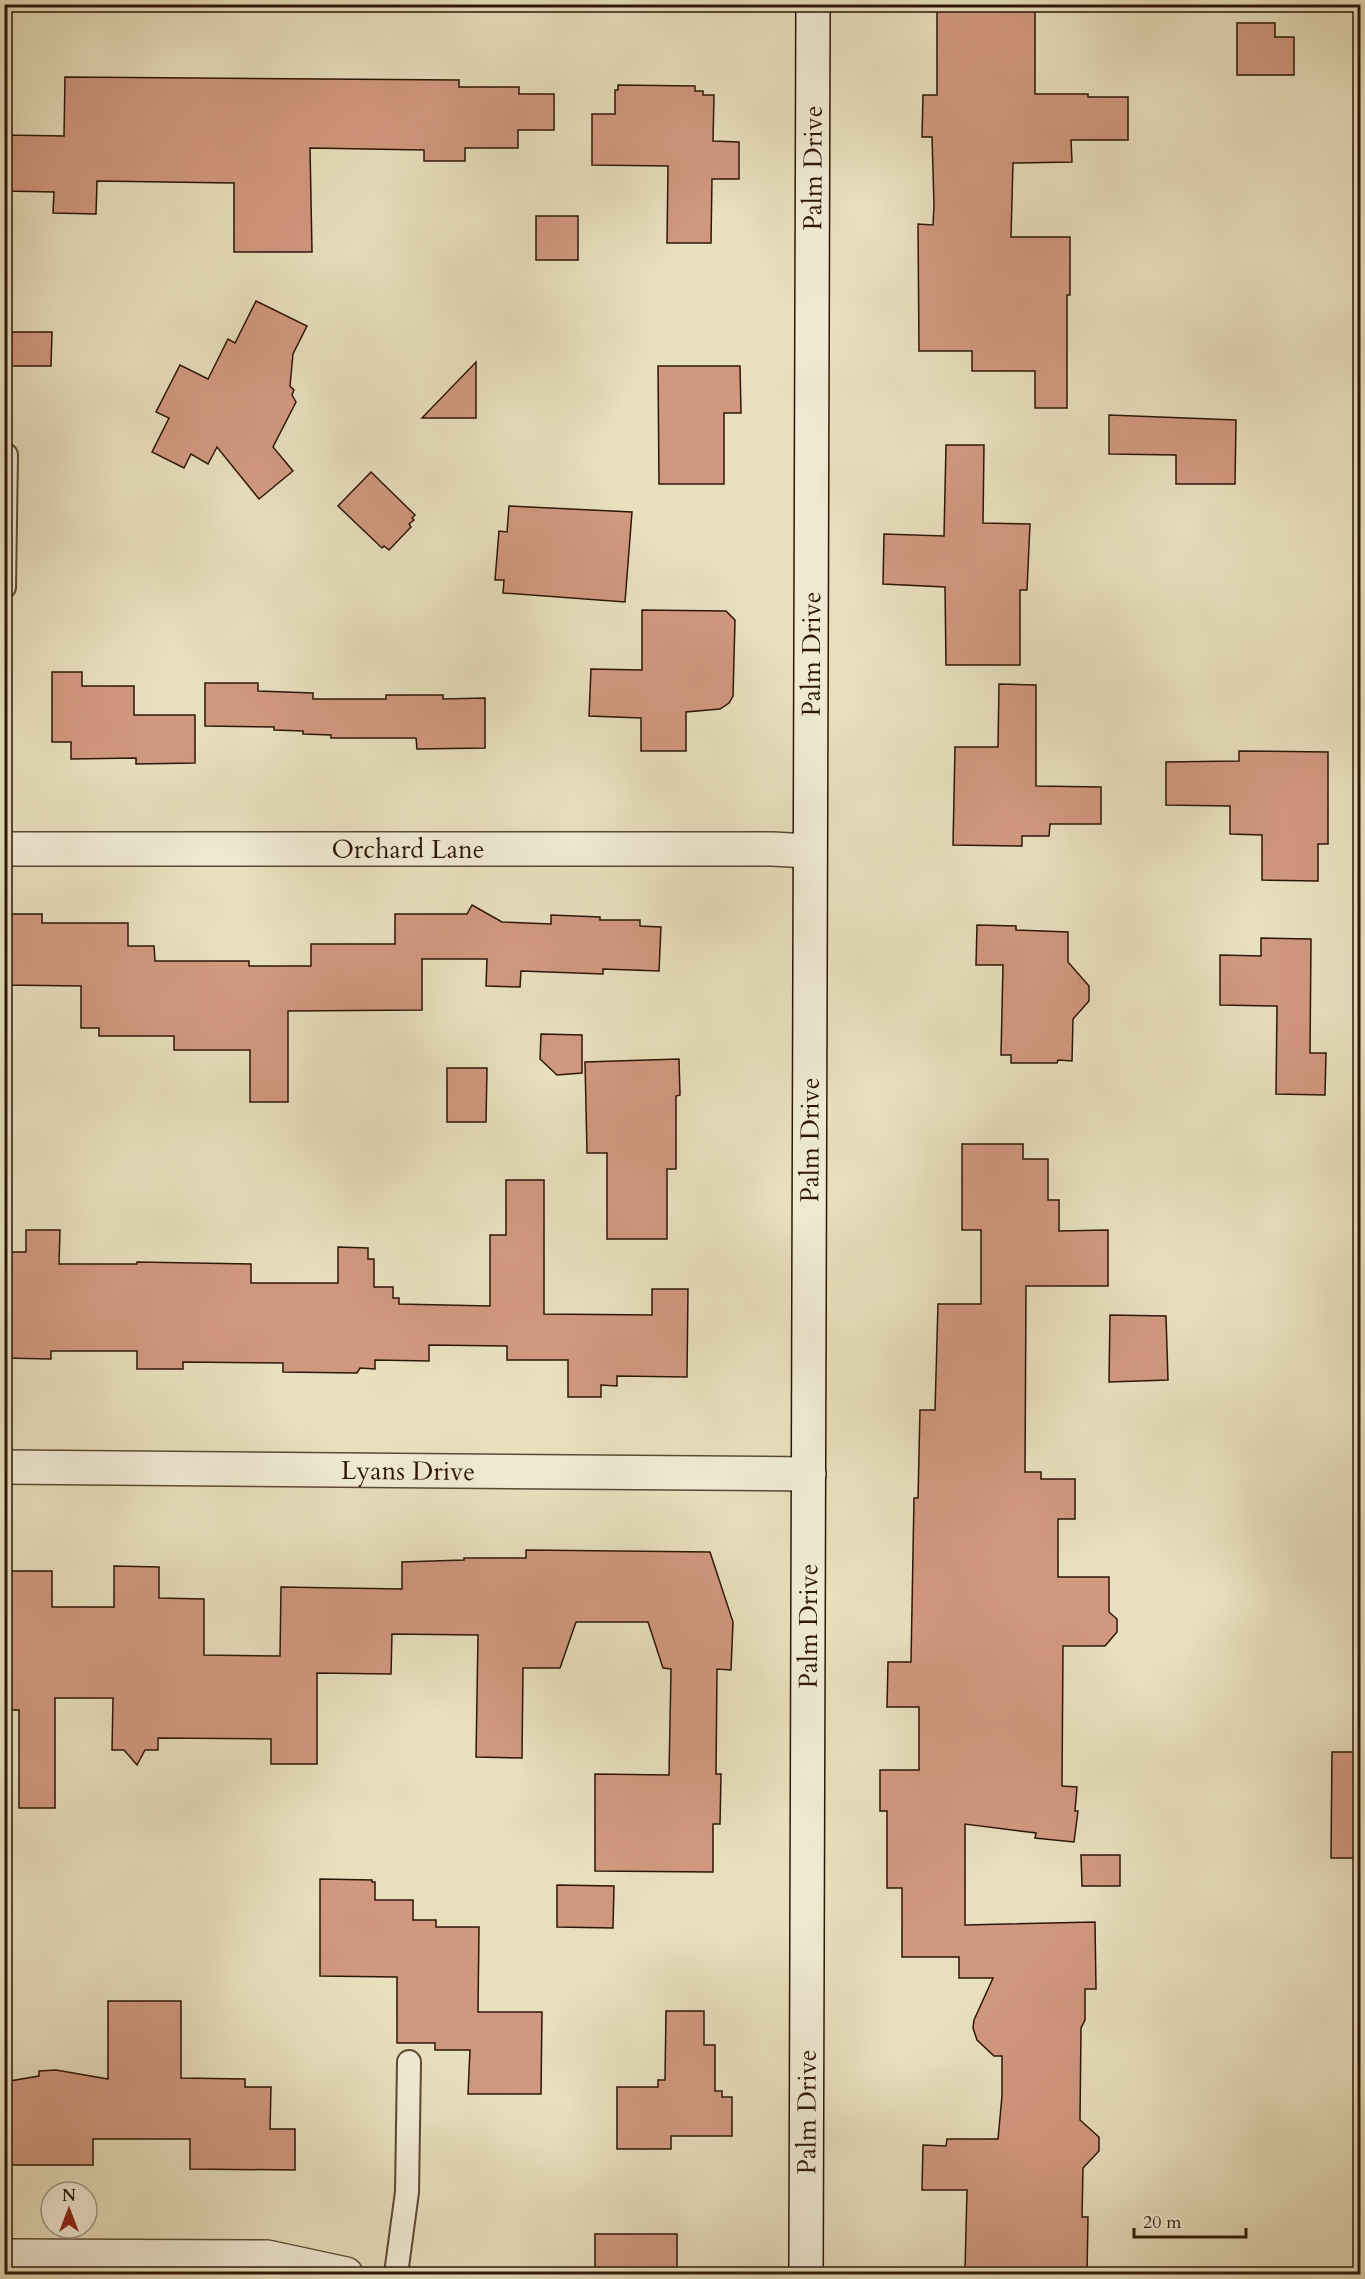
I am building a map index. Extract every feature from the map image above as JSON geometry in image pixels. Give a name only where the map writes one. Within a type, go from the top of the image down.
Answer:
[{"type":"street","name":"Palm Drive","points":[[806,2274],[813,4]]},
{"type":"street","name":"Orchard Lane","points":[[4,849],[772,849],[810,851]]},
{"type":"street","name":"Lyans Drive","points":[[4,1467],[809,1474]]},
{"type":"street","points":[[4,2256],[267,2257],[346,2274]]},
{"type":"lane","points":[[4,587],[6,455]]},
{"type":"lane","points":[[396,2274],[407,2192],[409,2062]]},
{"type":"building","points":[[957,4],[1035,4],[1035,94],[1128,97],[1128,140],[1071,140],[1072,162],[1013,163],[1011,237],[1070,237],[1070,295],[1067,295],[1067,408],[1035,408],[1035,371],[972,371],[972,351],[919,351],[918,224],[933,225],[934,205],[932,137],[922,137],[923,95],[937,95],[937,8],[957,8]]},
{"type":"building","points":[[1237,23],[1275,23],[1275,37],[1294,37],[1294,75],[1237,75]]},
{"type":"building","points":[[65,77],[459,80],[459,87],[519,87],[519,94],[554,94],[554,130],[518,130],[518,148],[465,148],[465,161],[424,161],[424,150],[310,148],[312,252],[234,252],[234,183],[97,181],[96,214],[53,213],[54,192],[4,191],[4,135],[64,136]]},
{"type":"building","points":[[618,85],[695,86],[695,91],[703,91],[703,95],[714,95],[713,141],[739,142],[739,179],[712,179],[711,243],[667,243],[668,166],[592,165],[592,114],[615,114],[615,90],[618,90]]},
{"type":"building","points":[[536,216],[578,216],[578,260],[536,260]]},
{"type":"building","points":[[256,301],[307,326],[293,354],[290,386],[294,390],[292,395],[296,402],[273,447],[293,471],[259,499],[217,447],[208,464],[191,454],[184,468],[152,452],[169,418],[156,412],[180,365],[208,379],[228,339],[235,343]]},
{"type":"building","points":[[5,332],[52,332],[51,366],[5,366]]},
{"type":"building","points":[[476,362],[476,418],[422,418]]},
{"type":"building","points":[[658,366],[740,366],[741,413],[724,413],[724,484],[659,484]]},
{"type":"building","points":[[1109,415],[1236,420],[1235,484],[1176,484],[1176,455],[1109,454]]},
{"type":"building","points":[[946,445],[984,445],[983,523],[1030,524],[1027,590],[1020,590],[1020,665],[946,665],[945,587],[883,584],[884,534],[944,536]]},
{"type":"building","points":[[371,472],[415,515],[412,518],[414,520],[409,524],[411,527],[389,550],[384,546],[382,548],[338,506]]},
{"type":"building","points":[[509,506],[632,512],[625,602],[503,593],[504,580],[495,580],[499,531],[507,532]]},
{"type":"building","points":[[642,610],[726,611],[735,620],[733,696],[729,703],[720,709],[686,712],[686,751],[641,751],[641,718],[589,716],[591,669],[642,670]]},
{"type":"building","points":[[52,672],[82,672],[82,686],[134,686],[134,715],[195,715],[195,763],[136,764],[136,758],[71,759],[71,742],[52,742]]},
{"type":"building","points":[[205,683],[258,683],[258,691],[313,693],[313,699],[386,699],[386,695],[443,695],[443,699],[485,698],[485,748],[417,749],[416,738],[331,738],[331,735],[303,734],[303,731],[274,730],[274,727],[205,726]]},
{"type":"building","points":[[999,684],[1036,685],[1036,786],[1101,787],[1101,824],[1050,824],[1049,836],[1022,836],[1022,846],[953,845],[955,747],[998,747]]},
{"type":"building","points":[[1239,751],[1328,752],[1328,844],[1318,844],[1318,881],[1262,880],[1262,835],[1230,834],[1230,806],[1166,805],[1166,762],[1239,761]]},
{"type":"building","points":[[472,905],[502,922],[551,924],[551,915],[600,917],[600,920],[640,920],[640,926],[661,927],[659,971],[603,969],[603,974],[521,971],[520,987],[486,986],[487,959],[422,959],[422,1010],[288,1011],[288,1102],[250,1102],[250,1050],[174,1050],[174,1036],[99,1036],[99,1028],[81,1028],[81,986],[4,985],[4,932],[10,932],[10,914],[42,914],[42,923],[128,923],[128,946],[154,946],[155,961],[249,961],[249,966],[311,966],[311,944],[395,944],[395,914],[467,914]]},
{"type":"building","points":[[977,925],[1016,926],[1016,930],[1068,932],[1068,962],[1089,986],[1089,1001],[1073,1019],[1072,1061],[1011,1063],[1011,1055],[1001,1055],[1003,965],[976,965]]},
{"type":"building","points":[[1261,938],[1311,939],[1310,1053],[1326,1053],[1325,1095],[1276,1094],[1277,1006],[1220,1005],[1220,955],[1261,956]]},
{"type":"building","points":[[541,1034],[582,1035],[582,1073],[557,1075],[540,1059]]},
{"type":"building","points":[[679,1059],[680,1095],[676,1096],[676,1169],[667,1169],[667,1239],[607,1239],[607,1153],[587,1153],[585,1062]]},
{"type":"building","points":[[447,1068],[487,1068],[486,1122],[447,1122]]},
{"type":"building","points":[[962,1144],[1023,1144],[1023,1159],[1048,1159],[1048,1200],[1059,1200],[1059,1231],[1108,1230],[1108,1286],[1026,1286],[1025,1472],[1041,1472],[1041,1479],[1075,1479],[1075,1519],[1058,1519],[1058,1577],[1109,1577],[1109,1612],[1117,1619],[1117,1632],[1105,1646],[1063,1646],[1062,1786],[1077,1787],[1075,1811],[1078,1811],[1074,1842],[1035,1838],[1036,1833],[965,1824],[965,1925],[1095,1922],[1096,1989],[1085,1989],[1085,2020],[1081,2028],[1080,2120],[1099,2137],[1099,2151],[1083,2168],[1082,2217],[1088,2217],[1087,2274],[981,2274],[981,2272],[965,2271],[967,2190],[922,2190],[923,2145],[946,2146],[947,2139],[998,2139],[1002,2096],[1002,2056],[994,2056],[977,2040],[973,2028],[974,2020],[993,1978],[959,1978],[959,1957],[902,1957],[902,1888],[887,1888],[887,1811],[880,1811],[880,1770],[919,1770],[919,1707],[887,1707],[888,1662],[911,1662],[914,1498],[918,1498],[920,1410],[935,1410],[938,1304],[981,1304],[981,1230],[962,1230]]},
{"type":"building","points":[[506,1180],[544,1180],[544,1314],[652,1315],[652,1289],[688,1289],[687,1377],[617,1376],[617,1386],[601,1385],[601,1397],[568,1397],[568,1360],[507,1360],[507,1346],[429,1345],[429,1361],[375,1360],[375,1369],[360,1368],[357,1373],[283,1372],[283,1363],[183,1362],[183,1369],[137,1369],[137,1351],[51,1351],[51,1359],[4,1358],[4,1252],[26,1252],[26,1230],[60,1230],[59,1264],[137,1264],[137,1262],[251,1264],[251,1283],[338,1283],[338,1247],[368,1248],[368,1259],[374,1259],[374,1287],[393,1287],[393,1298],[399,1298],[399,1304],[490,1306],[490,1235],[506,1235]]},
{"type":"building","points":[[1110,1315],[1166,1316],[1168,1380],[1109,1382]]},
{"type":"building","points":[[526,1550],[710,1552],[733,1622],[731,1670],[717,1669],[716,1774],[721,1774],[720,1824],[713,1824],[713,1872],[595,1871],[595,1774],[669,1775],[671,1669],[663,1668],[648,1622],[576,1622],[560,1668],[523,1668],[522,1758],[476,1757],[478,1635],[392,1634],[391,1674],[317,1673],[317,1764],[271,1764],[271,1739],[158,1738],[158,1750],[145,1750],[137,1765],[124,1750],[112,1750],[113,1698],[55,1698],[55,1808],[19,1808],[19,1710],[4,1710],[4,1571],[52,1571],[52,1607],[114,1607],[114,1566],[159,1567],[159,1598],[204,1599],[204,1655],[280,1656],[281,1587],[402,1589],[402,1562],[464,1560],[464,1558],[526,1558]]},
{"type":"building","points":[[1332,1752],[1360,1752],[1360,1858],[1331,1858]]},
{"type":"building","points":[[1081,1855],[1120,1855],[1120,1886],[1082,1886]]},
{"type":"building","points":[[320,1879],[372,1880],[375,1882],[375,1900],[413,1900],[413,1920],[436,1920],[436,1927],[479,1927],[478,2012],[542,2012],[541,2094],[468,2094],[470,2050],[435,2050],[435,2043],[397,2043],[397,1977],[320,1976]]},
{"type":"building","points":[[557,1885],[614,1886],[613,1928],[557,1927]]},
{"type":"building","points":[[108,2001],[181,2001],[181,2078],[245,2079],[245,2087],[271,2087],[270,2129],[295,2129],[295,2170],[190,2169],[190,2139],[93,2139],[93,2165],[4,2165],[4,2082],[39,2076],[39,2071],[56,2070],[108,2079]]},
{"type":"building","points":[[666,2011],[704,2011],[704,2045],[715,2045],[715,2091],[722,2091],[722,2097],[732,2097],[732,2136],[671,2136],[671,2149],[617,2149],[617,2087],[658,2087],[658,2080],[665,2080]]},
{"type":"building","points":[[595,2234],[677,2234],[677,2274],[595,2274]]}]
